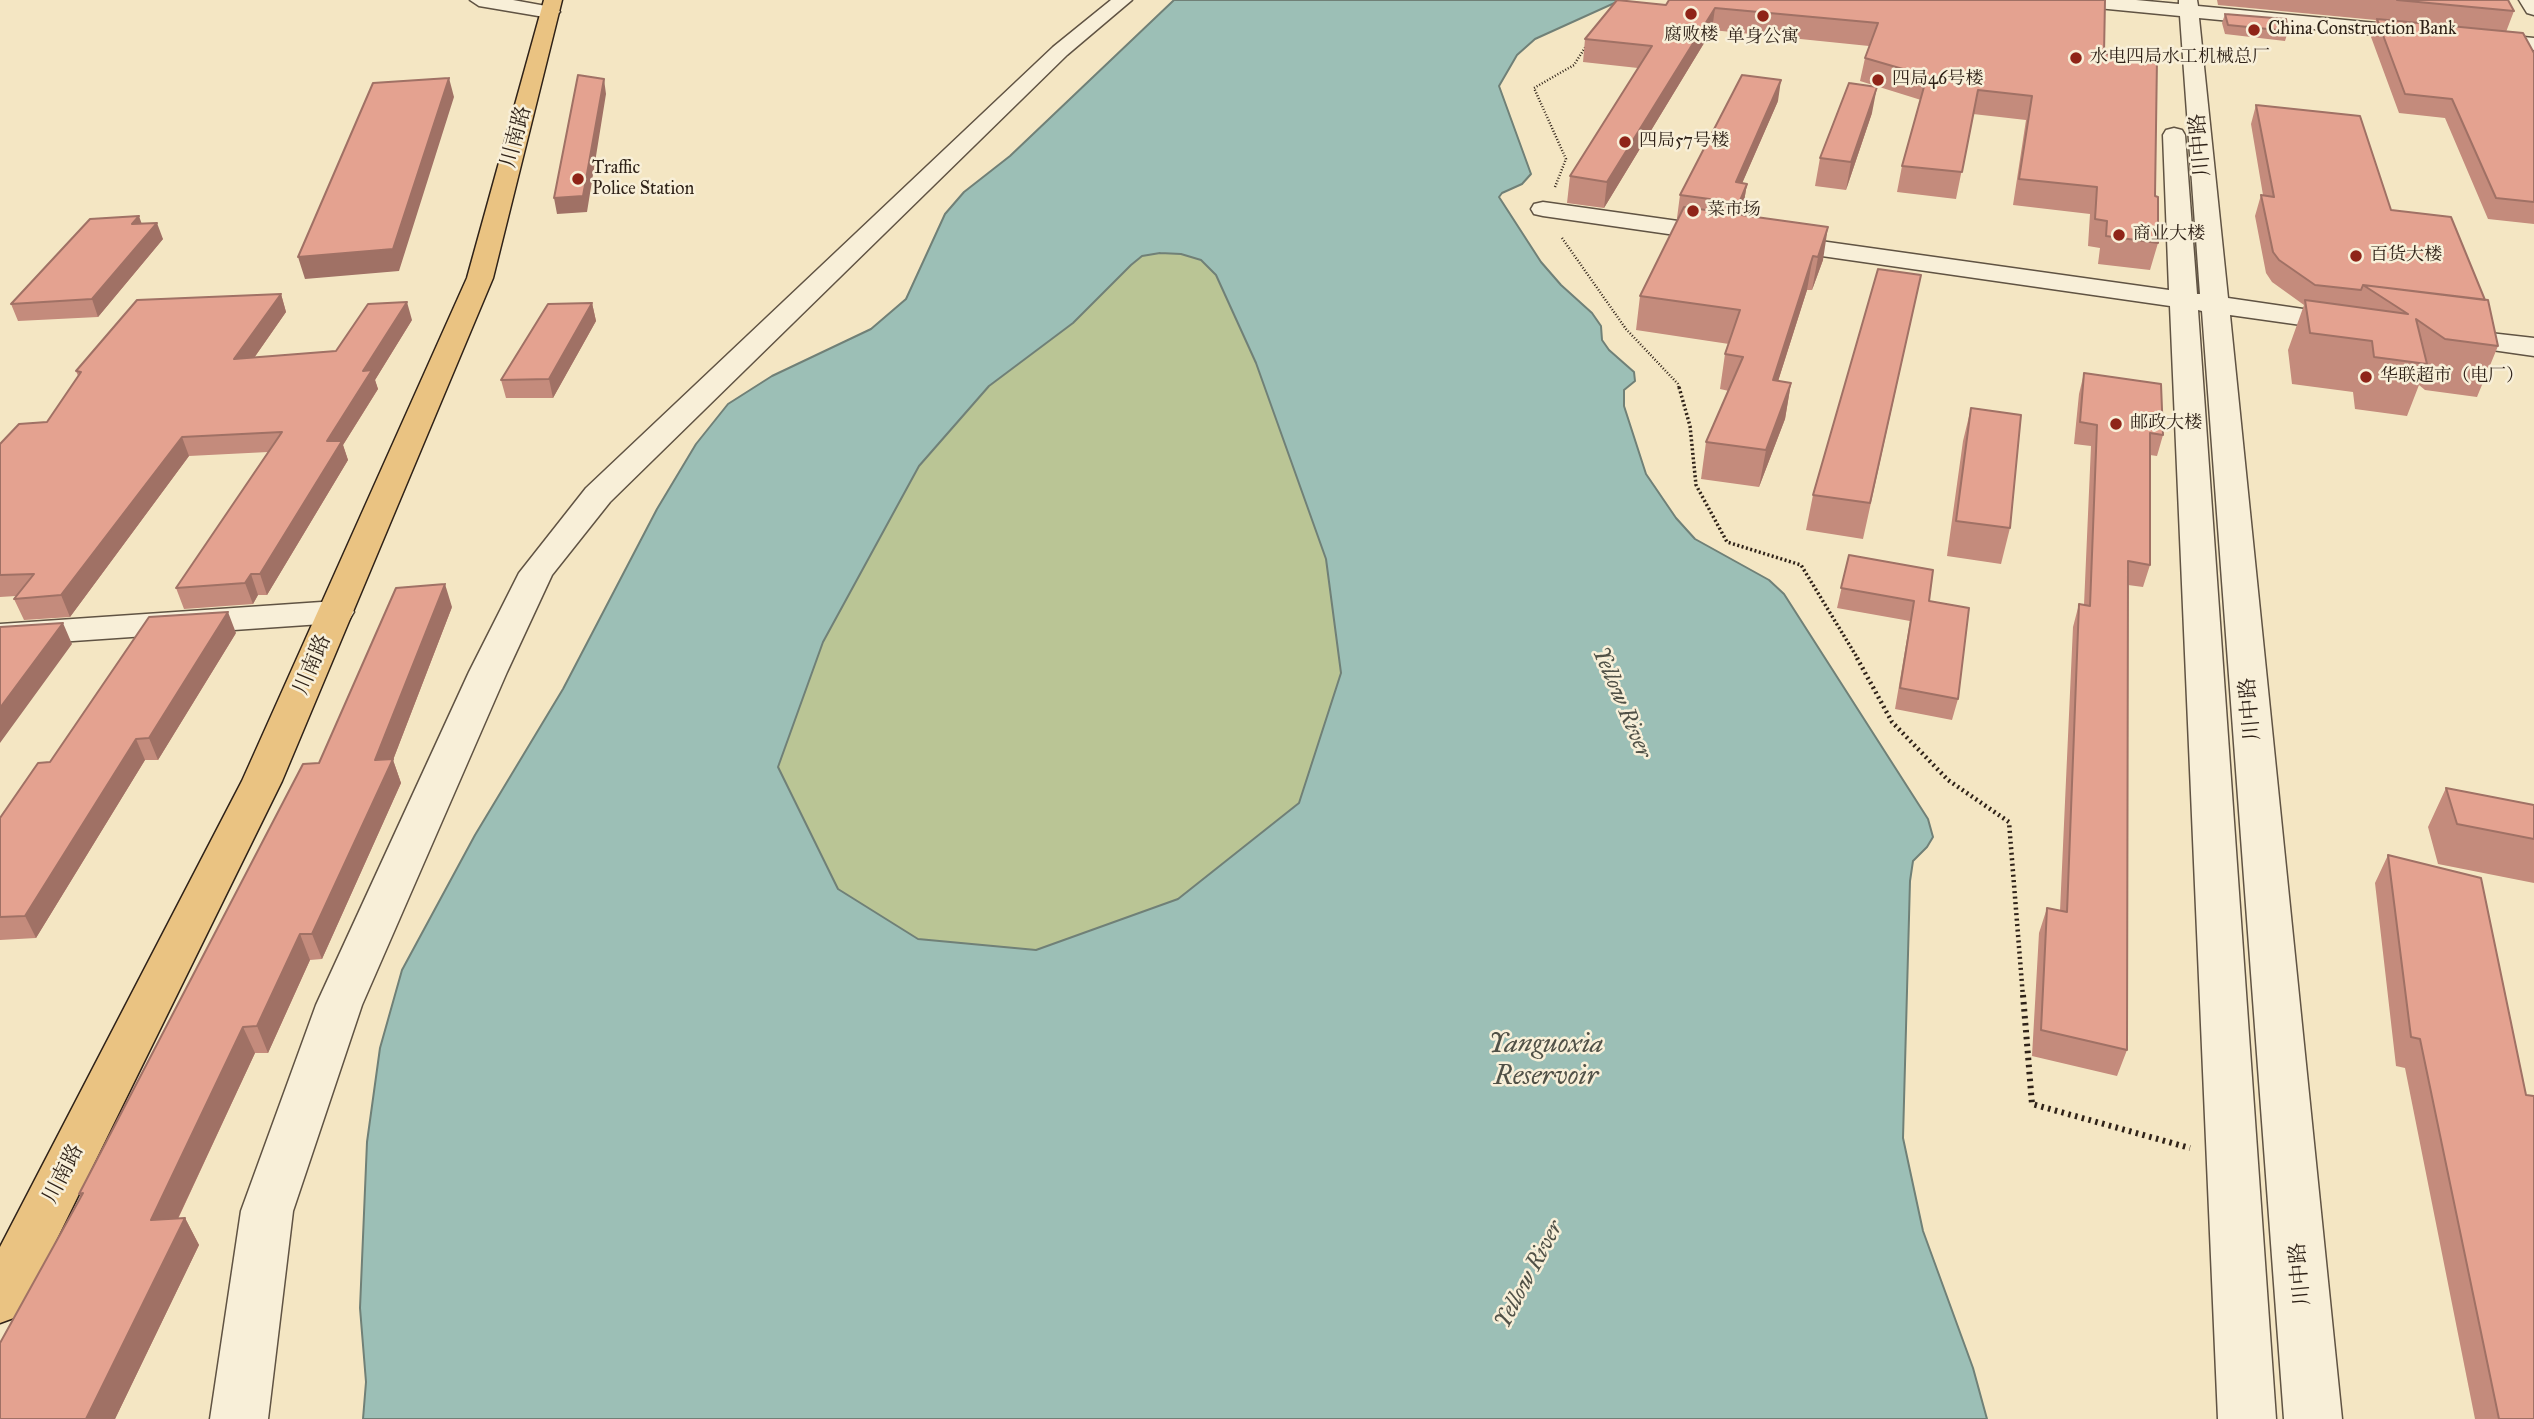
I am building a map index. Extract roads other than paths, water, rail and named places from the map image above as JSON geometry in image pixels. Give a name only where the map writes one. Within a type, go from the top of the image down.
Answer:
[{"type":"main road","name":"川南路","points":[[3,1290],[262,781],[480,278],[551,6]]},
{"type":"street","points":[[479,0],[551,6]]},
{"type":"street","points":[[239,1419],[267,1211],[335,1018],[482,684],[536,573],[598,495],[1060,51],[1123,0]]},
{"type":"street","points":[[2077,0],[2178,5],[2534,44]]},
{"type":"street","points":[[2528,0],[2534,9]]},
{"type":"street","name":"川中路","points":[[2178,5],[2199,304],[2233,1160],[2247,1419]]},
{"type":"street","points":[[1543,209],[2374,327]]},
{"type":"street","name":"川中路","points":[[2199,304],[2313,1419]]},
{"type":"street","points":[[2427,334],[2534,348]]},
{"type":"street","points":[[0,635],[335,612]]},
{"type":"water","name":"Yanguoxia Reservoir","points":[[1174,0],[1621,0],[1535,39],[1517,55],[1499,86],[1531,174],[1522,184],[1499,197],[1541,262],[1561,285],[1592,313],[1601,326],[1602,340],[1609,350],[1634,372],[1635,381],[1624,390],[1624,406],[1646,474],[1676,518],[1695,539],[1769,580],[1784,594],[1928,819],[1933,837],[1913,861],[1910,881],[1903,1138],[1923,1231],[1973,1368],[1987,1419],[363,1419],[366,1382],[360,1308],[367,1142],[380,1048],[402,970],[475,835],[563,689],[657,509],[696,444],[728,404],[772,376],[871,329],[906,299],[945,214],[964,192],[1010,156]],"holes":[[[1181,254],[1201,260],[1216,275],[1256,363],[1326,559],[1341,673],[1299,803],[1178,899],[1036,950],[918,939],[838,889],[778,767],[823,642],[919,466],[989,386],[1073,323],[1142,256]]]},
{"type":"place","name":"腐败楼","points":[[1691,14]]},
{"type":"place","name":"单身公寓","points":[[1763,16]]},
{"type":"place","name":"China Construction Bank","points":[[2254,30]]},
{"type":"place","name":"水电四局水工机械总厂","points":[[2076,58]]},
{"type":"place","name":"四局46号楼","points":[[1878,80]]},
{"type":"place","name":"四局57号楼","points":[[1625,142]]},
{"type":"place","name":"Traffic Police Station","points":[[578,179]]},
{"type":"place","name":"菜市场","points":[[1693,211]]},
{"type":"place","name":"商业大楼","points":[[2119,235]]},
{"type":"place","name":"百货大楼","points":[[2356,256]]},
{"type":"place","name":"华联超市（电厂）","points":[[2366,377]]},
{"type":"place","name":"邮政大楼","points":[[2116,424]]},
{"type":"water label","name":"Yellow River","points":[[1621,703]]},
{"type":"water label","name":"Yellow River","points":[[1530,1275]]}]
